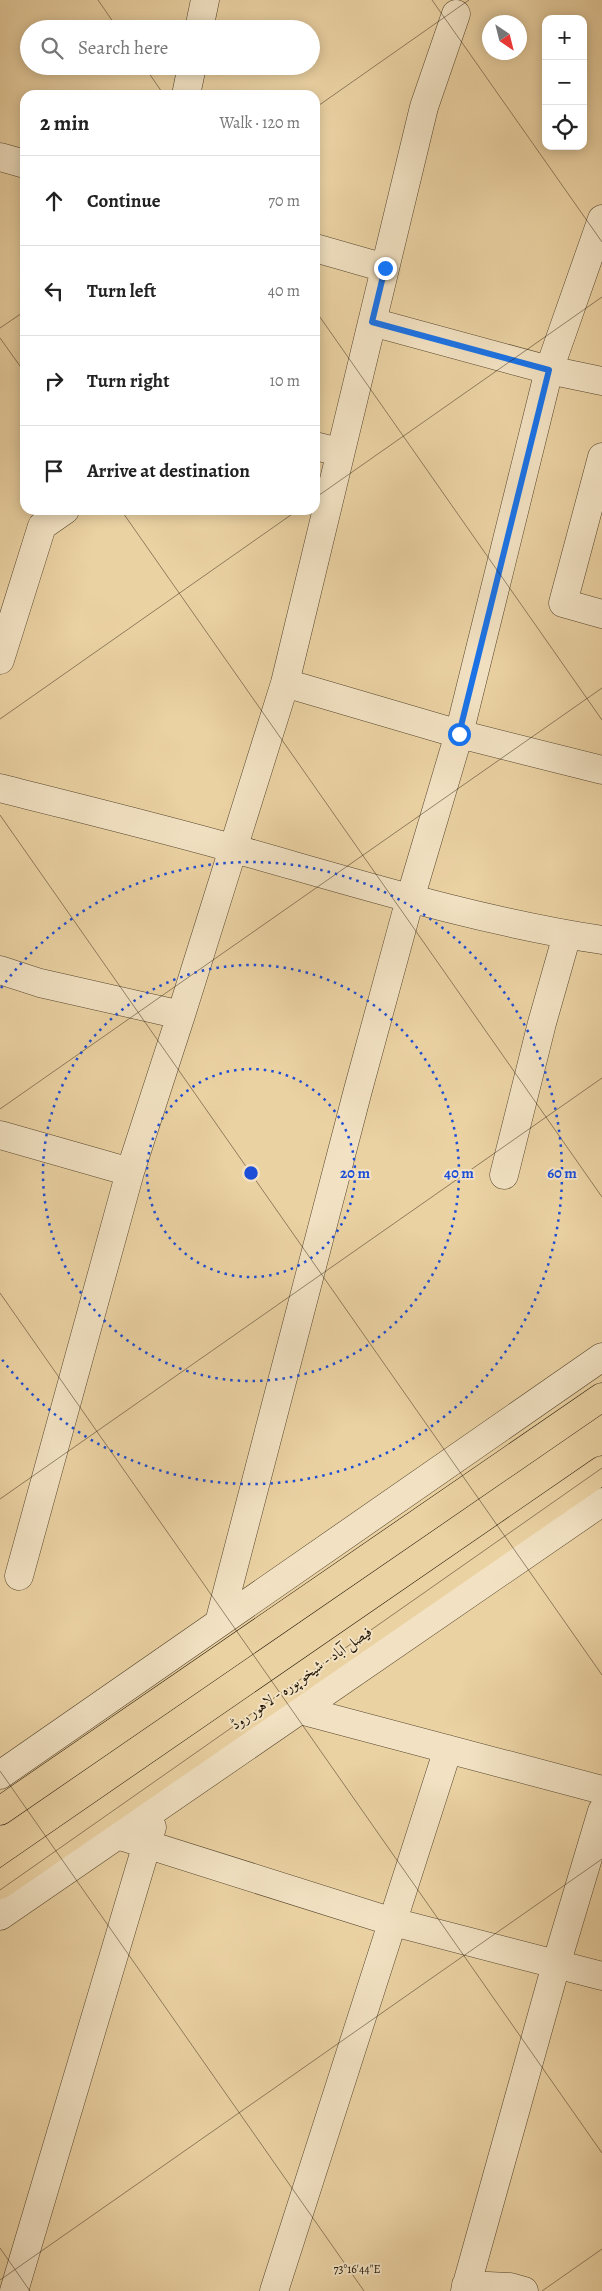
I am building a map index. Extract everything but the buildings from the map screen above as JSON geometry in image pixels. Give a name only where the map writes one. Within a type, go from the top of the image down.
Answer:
[{"type":"highway","points":[[0,1811],[602,1397]]},
{"type":"highway","name":"فیصل آباد - شیخو پورہ - لاہور روڈ","points":[[0,1885],[602,1470]]},
{"type":"street","points":[[201,20],[205,0]]},
{"type":"street","points":[[320,488],[327,449],[372,322],[424,107],[456,14]]},
{"type":"street","points":[[187,90],[190,75]]},
{"type":"street","points":[[0,157],[20,163]]},
{"type":"street","points":[[219,1623],[410,899],[459,734],[549,370],[602,219]]},
{"type":"street","points":[[320,249],[385,268]]},
{"type":"street","points":[[372,322],[549,370],[602,381]]},
{"type":"street","points":[[602,458],[563,603],[602,614]]},
{"type":"street","points":[[0,660],[42,526],[58,515]]},
{"type":"street","points":[[18,1576],[130,1172],[285,683],[315,515]]},
{"type":"street","points":[[285,683],[459,734],[602,770]]},
{"type":"street","points":[[0,788],[232,848],[410,899],[568,935],[602,940]]},
{"type":"street","points":[[504,1176],[542,1023],[568,935]]},
{"type":"street","points":[[0,970],[40,983],[181,1015]]},
{"type":"street","points":[[0,1136],[130,1172]]},
{"type":"street","points":[[0,1775],[602,1356]]},
{"type":"street","points":[[0,1916],[602,1502]]},
{"type":"street","points":[[300,1710],[602,1790]]},
{"type":"street","points":[[274,2291],[448,1749]]},
{"type":"street","points":[[14,2291],[158,1807]]},
{"type":"street","points":[[524,2291],[510,2287],[466,2288],[556,1965],[602,1811]]},
{"type":"street","points":[[117,1836],[393,1922],[602,1976]]},
{"type":"route","points":[[385,268],[372,322],[549,370],[459,734]]}]
